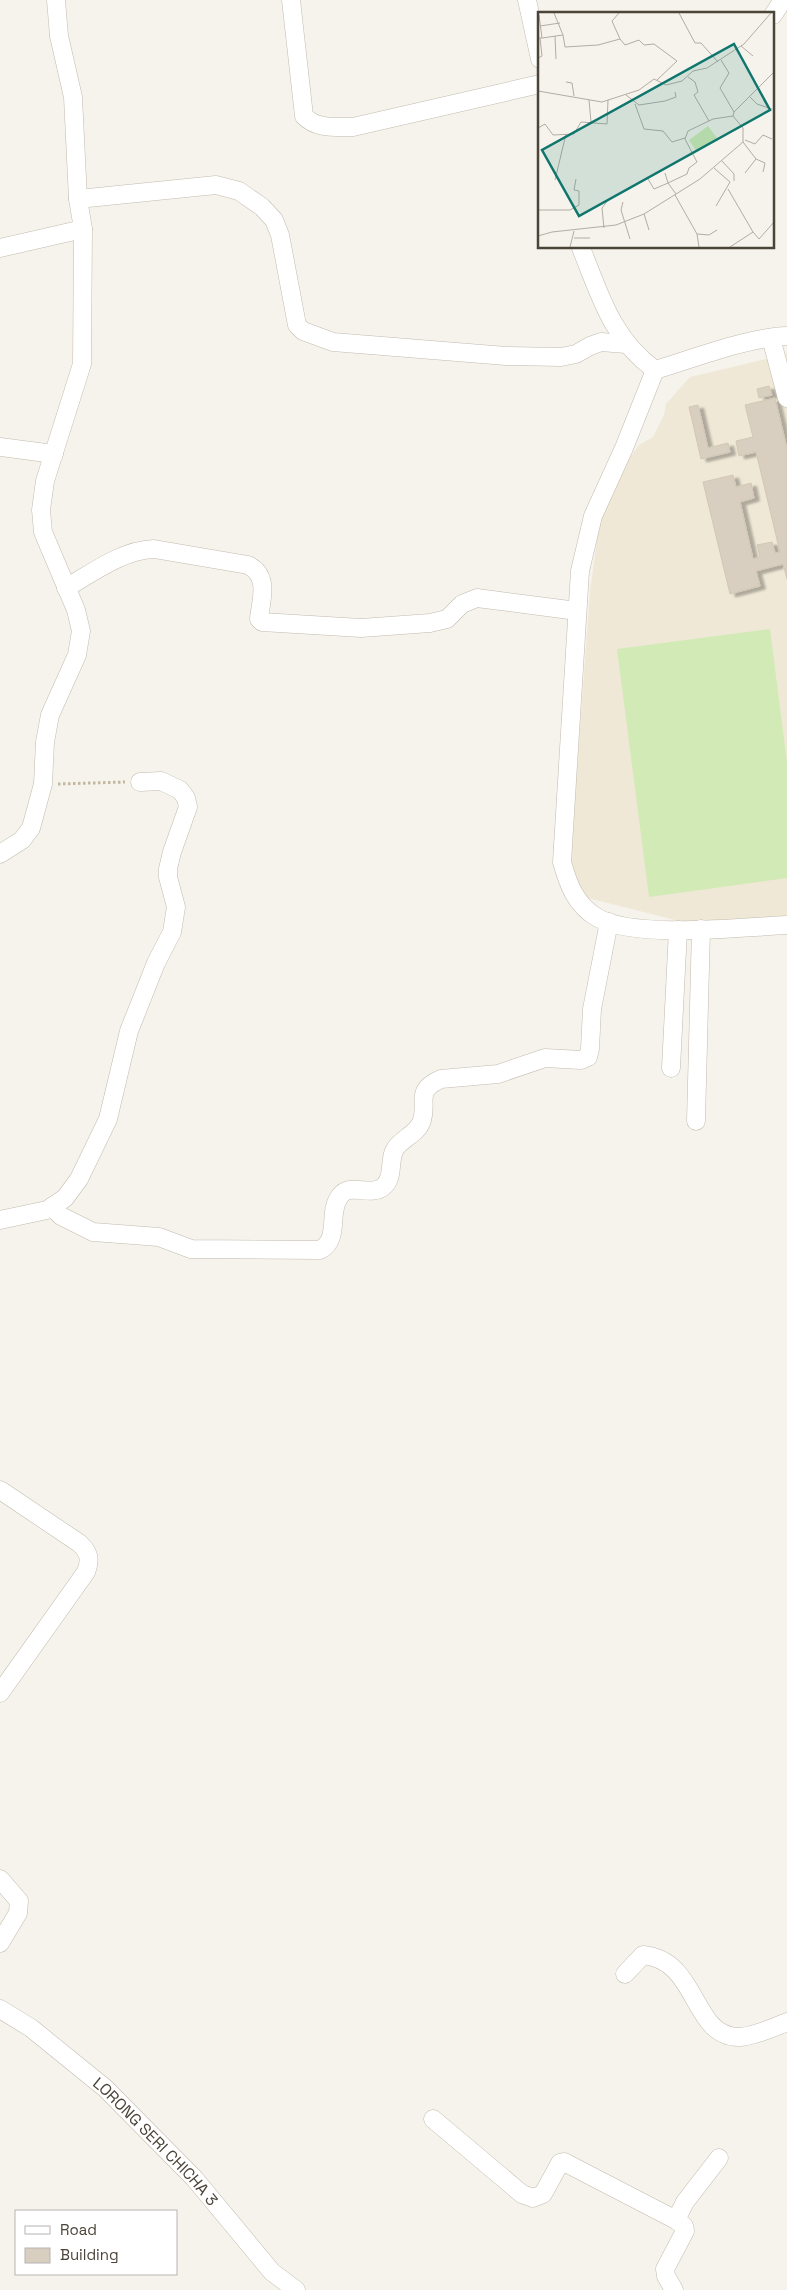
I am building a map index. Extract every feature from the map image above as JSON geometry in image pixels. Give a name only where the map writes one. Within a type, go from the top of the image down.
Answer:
[{"type":"street","points":[[0,854],[22,840],[31,828],[43,784],[45,742],[50,715],[77,654],[81,631],[76,610],[43,532],[41,510],[45,481],[82,364],[83,229],[78,199],[73,97],[59,36],[56,0]]},
{"type":"street","points":[[291,0],[304,116],[310,123],[322,126],[352,127],[538,84]]},
{"type":"street","points":[[527,0],[538,50]]},
{"type":"street","points":[[774,13],[783,0]]},
{"type":"street","points":[[78,199],[216,185],[240,191],[262,207],[274,220],[280,234],[297,325],[302,331],[333,342],[506,356],[561,357],[576,354],[601,342],[626,344]]},
{"type":"street","points":[[0,248],[83,229]]},
{"type":"street","points":[[581,249],[604,306],[626,344],[655,370]]},
{"type":"street","points":[[787,398],[779,337],[717,351],[655,370],[593,516],[580,571],[562,862],[567,880],[575,896],[591,913],[619,926],[678,930],[787,925]]},
{"type":"street","points":[[0,448],[54,454]]},
{"type":"street","points":[[66,588],[126,555],[145,549],[154,549],[255,568],[261,575],[263,582],[260,618],[262,622],[361,628],[430,623],[447,619],[462,604],[476,598],[577,611]]},
{"type":"street","points":[[0,1220],[47,1210],[65,1198],[79,1179],[108,1119],[129,1031],[156,963],[172,932],[176,916],[168,869],[188,807],[186,798],[180,790],[161,781],[140,782]]},
{"type":"street","points":[[52,1207],[61,1216],[93,1232],[159,1237],[191,1249],[320,1250],[331,1239],[335,1206],[341,1195],[346,1191],[376,1191],[384,1187],[389,1180],[394,1152],[398,1144],[413,1134],[422,1120],[424,1093],[434,1082],[441,1079],[498,1074],[545,1058],[581,1060],[588,1057],[592,1009],[609,922]]},
{"type":"street","points":[[696,1121],[701,929]]},
{"type":"street","points":[[671,1068],[678,930]]},
{"type":"street","points":[[0,1490],[79,1543],[87,1550],[90,1561],[86,1572],[0,1693]]},
{"type":"street","points":[[0,1879],[19,1901],[18,1913],[0,1942]]},
{"type":"street","points":[[625,1974],[643,1955],[657,1956],[676,1969],[711,2026],[725,2035],[740,2037],[787,2022]]},
{"type":"street","name":"LORONG SERI CHICHA 3","points":[[0,2009],[31,2028],[105,2088],[194,2178],[272,2272],[296,2290]]},
{"type":"street","points":[[433,2119],[522,2194],[533,2198],[543,2194],[560,2163],[564,2162],[676,2220],[684,2226],[685,2231],[665,2269],[666,2276],[674,2290]]},
{"type":"street","points":[[676,2220],[685,2202],[719,2158]]},
{"type":"path","points":[[43,784],[140,782]]},
{"type":"shaded area","points":[[787,354],[787,919],[687,923],[584,897],[570,865],[590,592],[601,510],[614,491],[631,456],[639,445],[653,437],[664,415],[666,404],[690,377]]},
{"type":"green space","points":[[770,629],[787,763],[787,878],[649,897],[617,649]]},
{"type":"building","points":[[769,386],[772,395],[759,398],[757,389]]},
{"type":"building","points":[[775,398],[787,449],[787,579],[783,564],[756,571],[760,586],[730,594],[703,482],[733,475],[736,487],[751,483],[754,498],[740,502],[753,559],[760,557],[757,545],[772,542],[775,553],[780,552],[756,452],[739,456],[736,441],[753,437],[745,405]]},
{"type":"building","points":[[698,405],[708,448],[728,443],[730,452],[701,459],[689,407]]}]
